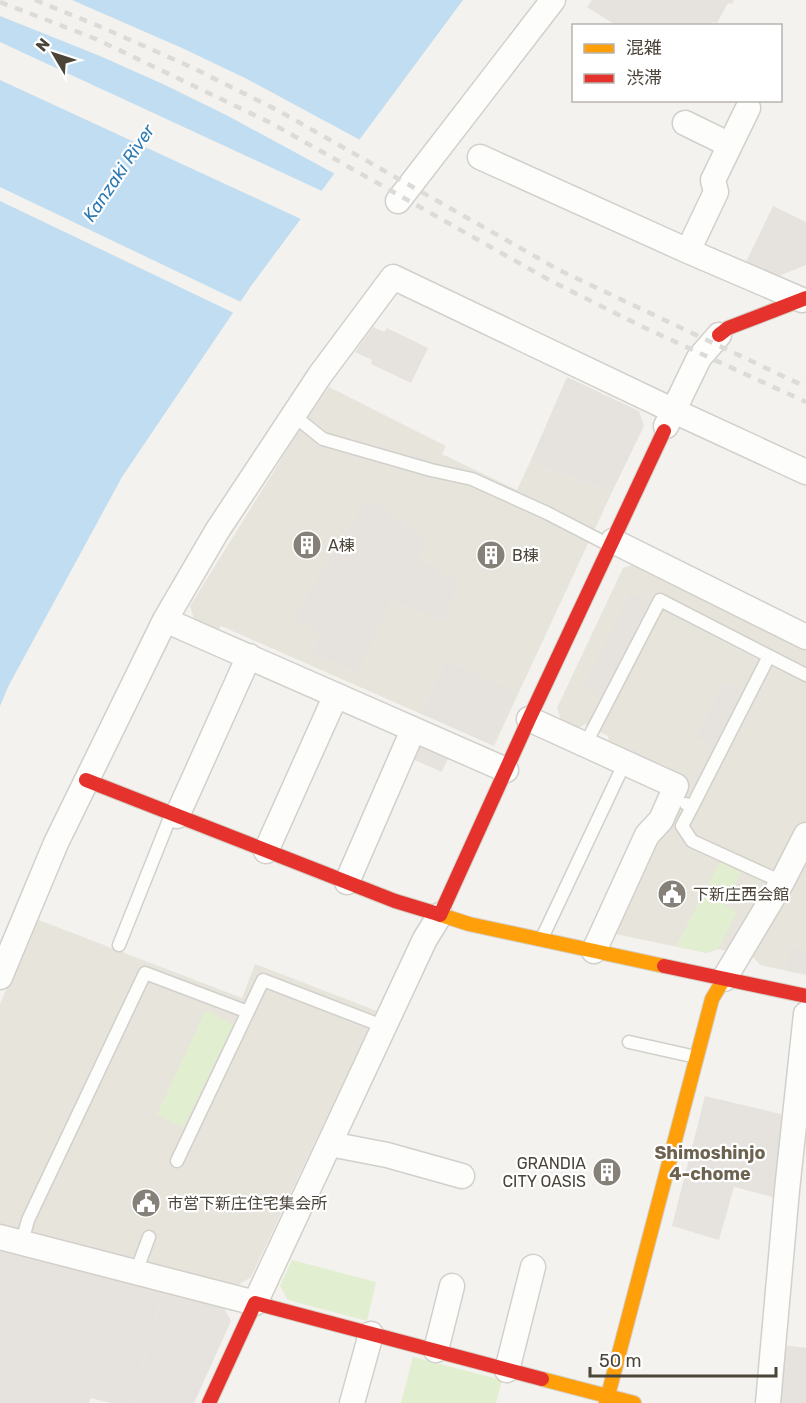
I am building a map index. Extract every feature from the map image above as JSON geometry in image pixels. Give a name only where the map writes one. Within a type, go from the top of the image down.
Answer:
[{"type":"street","points":[[398,201],[553,0]]},
{"type":"street","points":[[688,251],[716,192],[713,180],[748,108]]},
{"type":"street","points":[[685,123],[730,145]]},
{"type":"street","points":[[480,158],[688,251],[804,299]]},
{"type":"street","points":[[0,977],[56,843],[165,620],[217,531],[320,375],[393,278],[669,421],[806,472]]},
{"type":"street","points":[[210,1403],[425,939],[440,915],[529,719],[699,358],[728,328],[804,299]]},
{"type":"street","points":[[612,543],[806,637]]},
{"type":"street","points":[[165,620],[506,770]]},
{"type":"street","points":[[174,815],[249,656]]},
{"type":"street","points":[[266,851],[336,695]]},
{"type":"street","points":[[529,719],[676,786],[682,802],[647,835],[594,951]]},
{"type":"street","points":[[347,882],[413,730]]},
{"type":"street","points":[[86,780],[395,901],[469,924],[806,996]]},
{"type":"street","points":[[607,1400],[712,999],[782,882],[806,835]]},
{"type":"street","points":[[768,1403],[806,1014]]},
{"type":"street","points":[[330,1144],[387,1155],[462,1176]]},
{"type":"street","points":[[11,1239],[436,1350],[607,1400],[634,1403]]},
{"type":"street","points":[[507,1370],[533,1267]]},
{"type":"street","points":[[436,1350],[452,1286]]},
{"type":"street","points":[[352,1403],[371,1334]]},
{"type":"lane","points":[[293,416],[323,438],[431,470],[472,479],[612,543]]},
{"type":"lane","points":[[585,745],[660,600],[806,675]]},
{"type":"lane","points":[[769,656],[682,802],[682,826],[692,841],[782,882]]},
{"type":"lane","points":[[541,940],[625,762]]},
{"type":"lane","points":[[119,945],[174,815]]},
{"type":"lane","points":[[11,1239],[28,1220],[145,973],[248,1012]]},
{"type":"lane","points":[[177,1161],[263,980],[385,1027]]},
{"type":"lane","points":[[629,1041],[697,1058]]},
{"type":"lane","points":[[136,1272],[149,1237]]},
{"type":"shaded area","points":[[592,0],[734,0],[732,4],[728,3],[717,23],[712,24],[614,24],[587,7]]},
{"type":"shaded area","points":[[773,206],[806,222],[806,265],[779,276],[746,262]]},
{"type":"shaded area","points":[[373,327],[384,332],[387,328],[428,348],[411,383],[371,364],[372,360],[355,352]]},
{"type":"shaded area","points":[[567,377],[639,411],[644,426],[612,492],[530,462]]},
{"type":"shaded area","points":[[329,387],[446,446],[442,454],[517,490],[530,462],[612,492],[494,746],[221,626],[219,629],[194,619],[190,606],[297,434]]},
{"type":"shaded area","points":[[368,498],[428,541],[418,558],[459,583],[442,621],[391,599],[358,672],[312,652],[321,634],[293,618]]},
{"type":"shaded area","points":[[635,564],[806,647],[806,975],[760,965],[754,958],[718,949],[707,953],[615,934],[610,928],[685,780],[680,774],[661,764],[657,767],[610,747],[608,736],[585,724],[576,730],[562,723],[557,708],[623,568]]},
{"type":"shaded area","points":[[631,593],[649,602],[601,696],[583,686]]},
{"type":"shaded area","points":[[446,661],[516,692],[492,745],[422,713]]},
{"type":"shaded area","points":[[724,682],[742,690],[714,746],[696,738]]},
{"type":"shaded area","points":[[422,742],[450,754],[442,772],[410,758]]},
{"type":"shaded area","points":[[36,919],[242,998],[255,964],[377,1011],[251,1277],[235,1287],[0,1225],[0,1004]]},
{"type":"shaded area","points":[[791,948],[806,951],[806,973],[786,969]]},
{"type":"shaded area","points":[[705,1096],[785,1115],[776,1198],[734,1187],[719,1240],[672,1226]]},
{"type":"shaded area","points":[[0,1248],[163,1291],[132,1403],[110,1403],[91,1398],[89,1403],[0,1403]]},
{"type":"shaded area","points":[[163,1291],[224,1308],[231,1321],[194,1403],[132,1403]]},
{"type":"shaded area","points":[[784,1345],[806,1348],[806,1403],[778,1403]]},
{"type":"green space","points":[[720,862],[741,873],[724,905],[737,912],[718,949],[707,953],[676,946]]},
{"type":"green space","points":[[208,1011],[233,1025],[183,1128],[157,1114],[205,1012]]},
{"type":"green space","points":[[292,1260],[376,1282],[367,1321],[288,1300],[280,1286]]},
{"type":"green space","points":[[413,1357],[502,1380],[496,1403],[401,1403]]},
{"type":"water","name":"Kanzaki River","points":[[0,0],[463,0],[251,286],[122,477],[9,685],[0,706]]},
{"type":"pier","points":[[0,0],[72,0],[247,79],[362,141],[337,175],[165,85],[0,16]]},
{"type":"pier","points":[[0,42],[324,192],[303,220],[0,80]]},
{"type":"pier","points":[[0,187],[243,303],[236,314],[0,201]]},
{"type":"railway","points":[[35,0],[191,67],[279,111],[559,270],[806,387]]},
{"type":"railway","points":[[0,2],[96,39],[271,123],[551,281],[643,327],[806,402]]},
{"type":"traffic: slow","points":[[438,914],[469,924],[664,966]]},
{"type":"traffic: slow","points":[[606,1403],[712,999],[724,979]]},
{"type":"traffic: slow","points":[[542,1379],[634,1403]]},
{"type":"traffic: jam","points":[[719,335],[728,328],[806,298]]},
{"type":"traffic: jam","points":[[440,915],[664,431]]},
{"type":"traffic: jam","points":[[86,780],[395,901],[438,914]]},
{"type":"traffic: jam","points":[[664,966],[806,996]]},
{"type":"traffic: jam","points":[[209,1403],[255,1303],[542,1379]]},
{"type":"place","name":"A棟","points":[[307,545]]},
{"type":"place","name":"B棟","points":[[491,555]]},
{"type":"place","name":"下新庄西会館","points":[[672,894]]},
{"type":"place","name":"GRANDIA CITY OASIS","points":[[607,1172]]},
{"type":"place","name":"市営下新庄住宅集会所","points":[[146,1203]]},
{"type":"district","name":"Shimoshinjo 4-chome","points":[[710,1163]]}]
